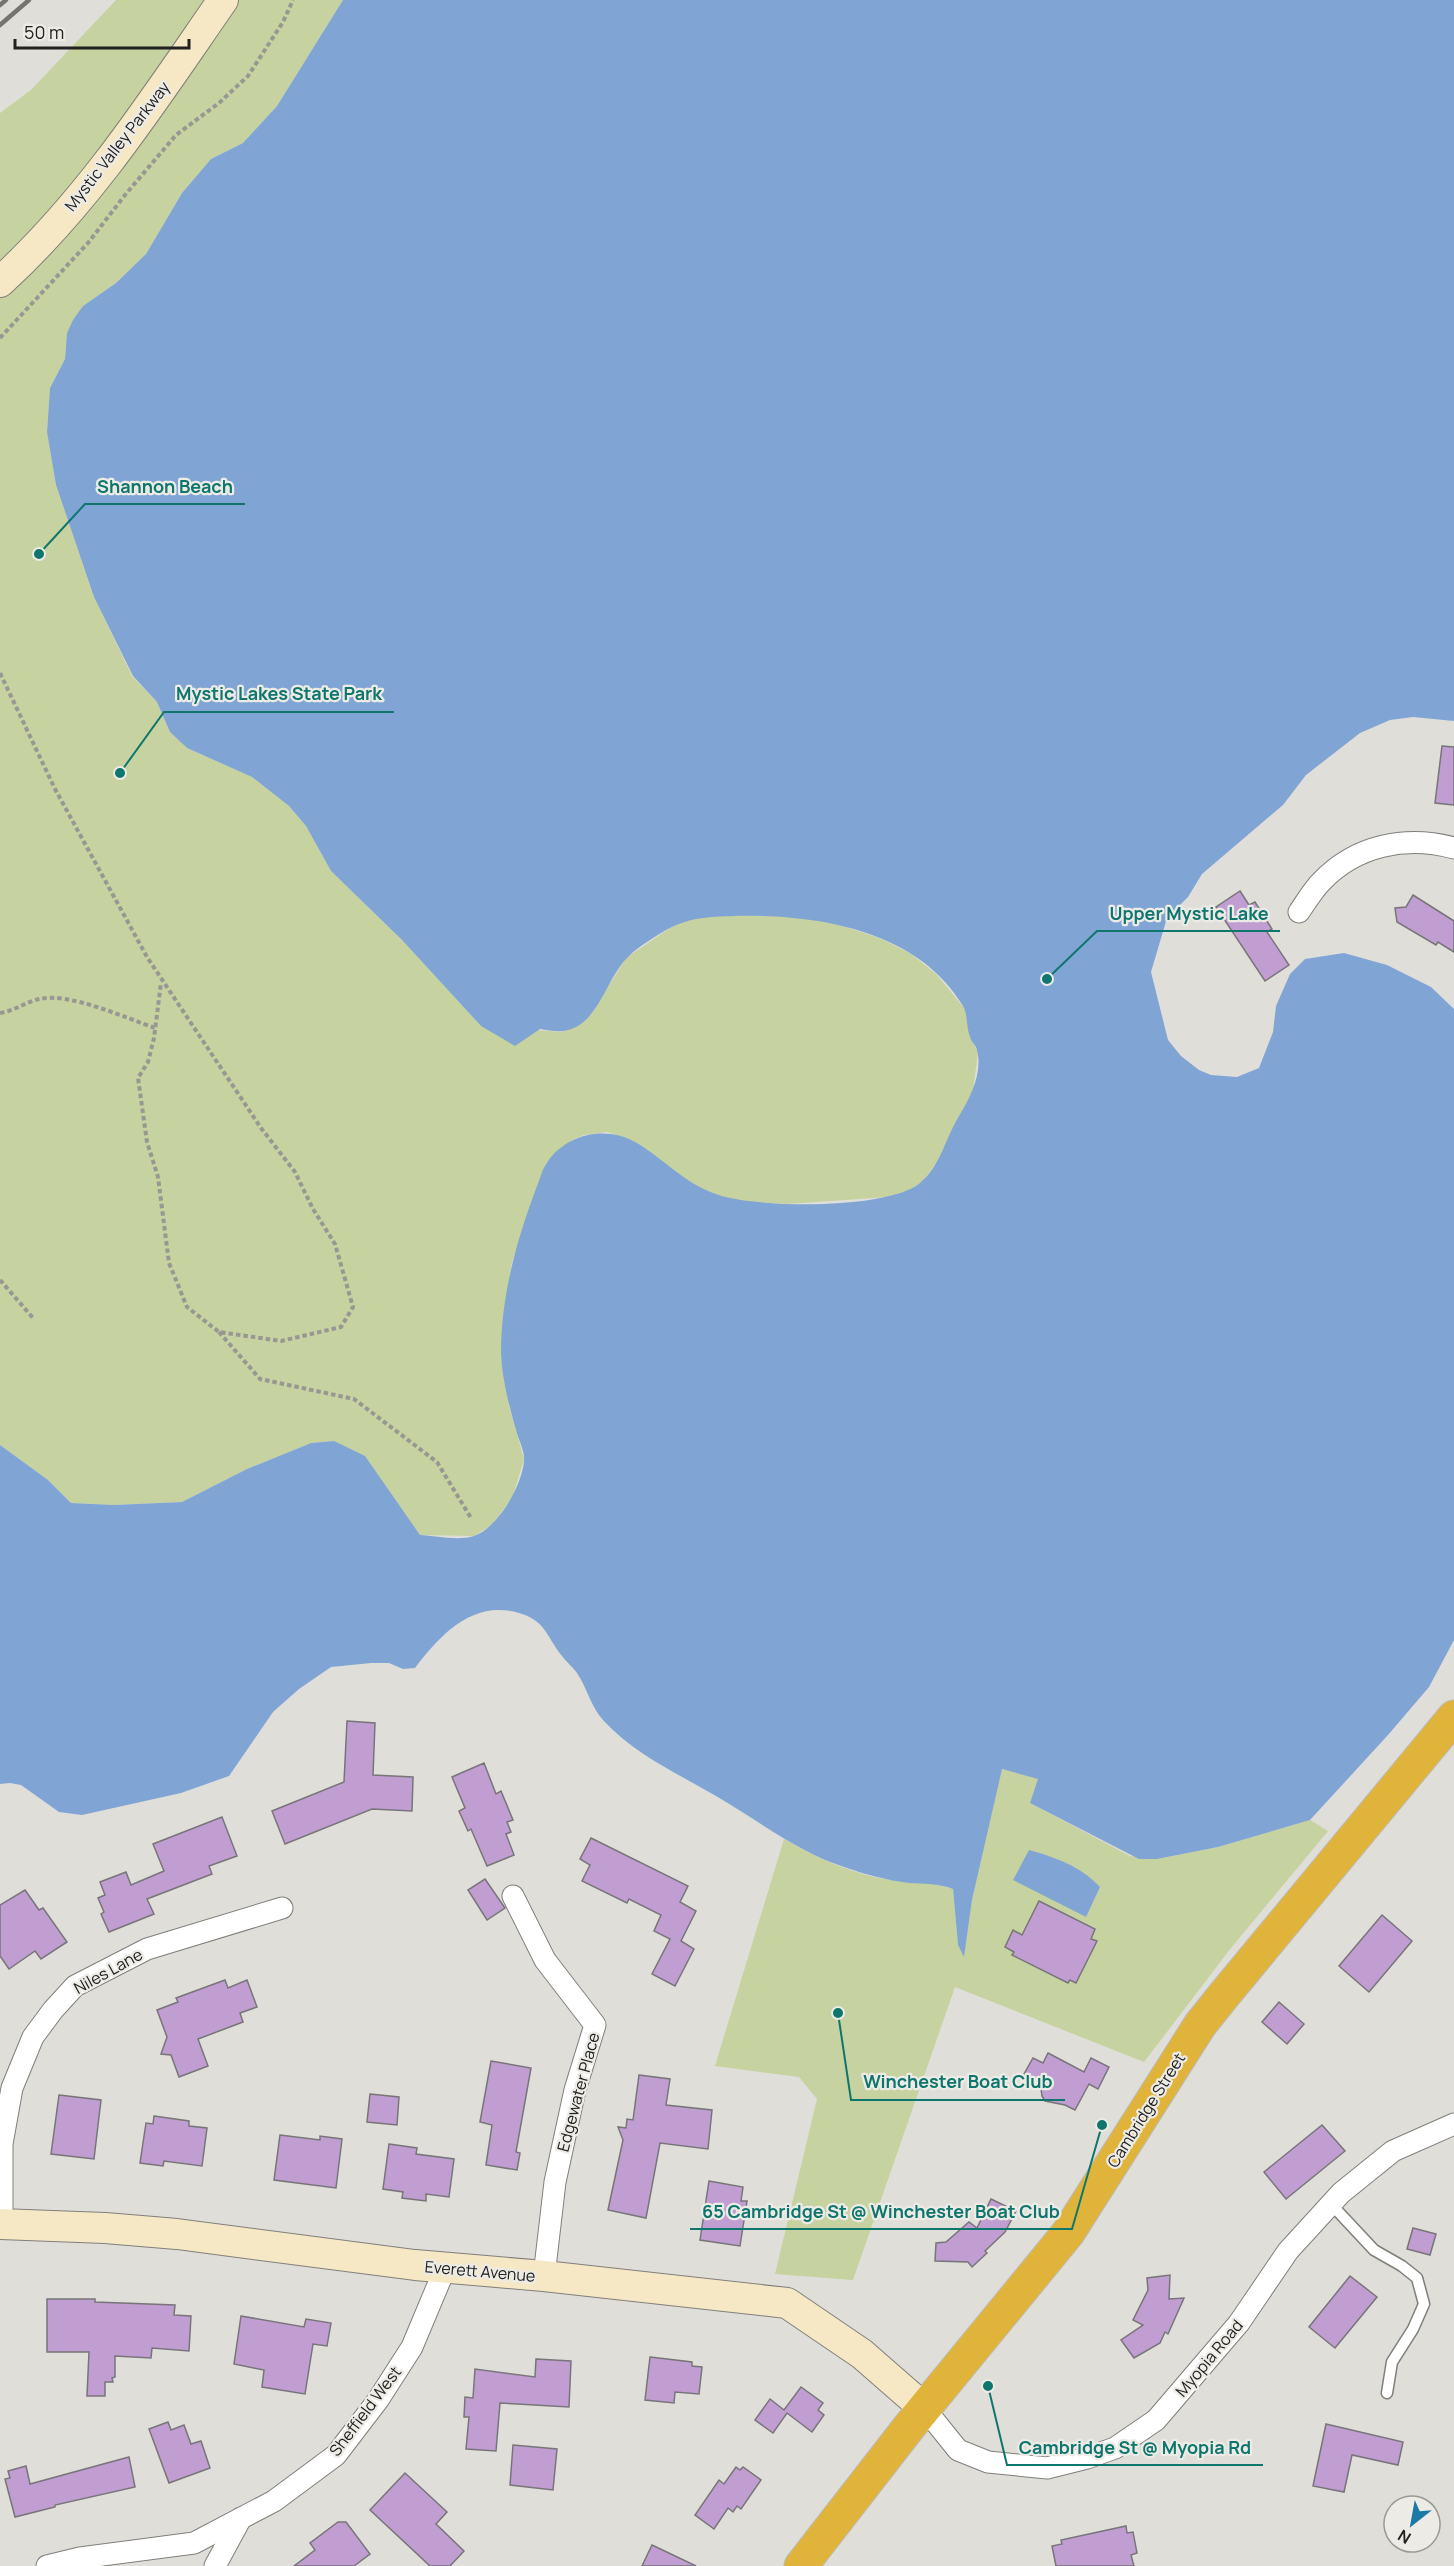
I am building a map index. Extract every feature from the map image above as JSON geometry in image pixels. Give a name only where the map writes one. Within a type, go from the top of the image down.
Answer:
[{"type":"highway","name":"Cambridge Street","points":[[801,2566],[1068,2233],[1166,2078],[1218,2002],[1454,1717]]},
{"type":"street","name":"Mystic Valley Parkway","points":[[0,282],[40,242],[100,172],[223,0]]},
{"type":"street","points":[[1299,912],[1321,882],[1352,856],[1392,844],[1414,842],[1436,843],[1454,848]]},
{"type":"street","name":"Edgewater Place","points":[[513,1896],[545,1960],[596,2025],[575,2090],[555,2182],[544,2276]]},
{"type":"street","name":"Niles Lane","points":[[1,2224],[2,2144],[12,2088],[33,2037],[53,2010],[75,1986],[147,1949],[282,1908]]},
{"type":"street","name":"Myopia Road","points":[[925,2409],[958,2450],[988,2462],[1047,2468],[1088,2458],[1115,2448],[1156,2420],[1239,2323],[1288,2251],[1331,2204],[1393,2151],[1454,2124]]},
{"type":"street","name":"Everett Avenue","points":[[1,2224],[177,2234],[415,2265],[544,2276],[787,2303],[862,2354],[925,2409]]},
{"type":"street","name":"Sheffield West","points":[[47,2566],[194,2542],[274,2501],[336,2455],[378,2400],[411,2347],[446,2266]]},
{"type":"street","points":[[215,2566],[241,2518]]},
{"type":"lane","points":[[1331,2204],[1374,2250],[1402,2266],[1417,2278],[1424,2304],[1413,2329],[1392,2362],[1387,2393]]},
{"type":"path","points":[[0,338],[88,243],[176,135],[219,103],[248,76],[283,22],[293,0]]},
{"type":"path","points":[[0,674],[55,789],[161,982],[261,1128],[295,1172],[313,1209],[335,1244],[353,1307],[341,1327],[281,1341],[219,1332]]},
{"type":"path","points":[[161,982],[148,1062],[138,1078],[147,1142],[158,1177],[169,1263],[187,1307],[219,1332],[261,1379],[354,1399],[437,1462],[471,1518]]},
{"type":"path","points":[[0,1012],[39,999],[54,998],[110,1010],[155,1028]]},
{"type":"path","points":[[0,1280],[33,1318]]},
{"type":"green space","points":[[116,0],[343,0],[277,106],[243,143],[211,159],[182,193],[146,254],[116,283],[83,306],[67,333],[65,359],[50,388],[47,431],[56,485],[94,597],[132,676],[157,702],[170,732],[187,748],[252,777],[289,806],[306,826],[331,871],[402,940],[481,1026],[562,1032],[595,1008],[626,958],[670,928],[691,918],[712,915],[783,915],[834,923],[882,939],[911,954],[936,974],[965,1009],[970,1037],[978,1052],[972,1098],[957,1119],[944,1152],[923,1181],[907,1192],[888,1197],[787,1204],[752,1202],[718,1196],[692,1184],[633,1141],[607,1132],[584,1135],[572,1140],[546,1163],[512,1262],[504,1313],[501,1357],[509,1406],[524,1459],[513,1496],[492,1525],[474,1536],[420,1535],[393,1498],[334,1441],[311,1443],[247,1469],[182,1502],[114,1505],[71,1503],[48,1480],[0,1445],[0,113],[31,90]]},
{"type":"green space","points":[[1001,1769],[1039,1779],[1030,1803],[1130,1856],[1157,1859],[1218,1847],[1310,1820],[1328,1831],[1231,1948],[1144,2062],[955,1987],[853,2280],[775,2274],[817,2099],[799,2077],[715,2066],[784,1839],[830,1862],[866,1875],[888,1880],[935,1884],[953,1889],[958,1945],[964,1956],[972,1900]]},
{"type":"water","points":[[343,0],[1454,0],[1454,721],[1413,717],[1390,720],[1360,733],[1306,775],[1283,805],[1202,874],[1188,897],[1167,918],[1151,972],[1168,1040],[1181,1056],[1199,1070],[1211,1075],[1237,1077],[1259,1068],[1273,1032],[1276,1006],[1290,974],[1305,959],[1344,953],[1387,965],[1431,987],[1454,1009],[1454,1640],[1429,1687],[1310,1820],[1218,1847],[1157,1859],[1139,1859],[1030,1803],[1038,1779],[1002,1769],[972,1900],[964,1957],[958,1945],[953,1889],[885,1879],[829,1862],[796,1845],[657,1762],[629,1743],[603,1720],[577,1673],[535,1620],[519,1613],[502,1610],[487,1611],[459,1623],[435,1644],[415,1668],[403,1669],[389,1663],[331,1667],[299,1689],[273,1712],[229,1776],[181,1793],[82,1815],[59,1812],[21,1785],[0,1784],[0,1445],[48,1480],[71,1503],[114,1505],[182,1502],[247,1469],[311,1443],[334,1441],[365,1456],[420,1535],[455,1538],[474,1536],[492,1524],[500,1515],[508,1504],[523,1470],[523,1453],[504,1382],[501,1353],[504,1310],[523,1226],[543,1169],[554,1154],[575,1139],[586,1135],[611,1134],[635,1142],[702,1188],[732,1198],[757,1202],[819,1204],[880,1198],[904,1192],[927,1176],[938,1160],[977,1076],[977,1050],[969,1033],[966,1013],[943,980],[919,959],[892,943],[862,931],[797,918],[734,916],[699,918],[683,922],[666,930],[628,957],[585,1021],[575,1028],[563,1031],[540,1029],[515,1046],[481,1026],[402,940],[331,871],[306,826],[289,806],[252,777],[187,748],[170,732],[157,702],[133,676],[94,597],[56,485],[47,432],[50,388],[65,359],[67,333],[83,306],[116,283],[146,254],[182,193],[211,159],[243,143],[277,106]]},
{"type":"water","points":[[1029,1850],[1068,1864],[1084,1873],[1100,1887],[1086,1917],[1013,1880]]},
{"type":"building","points":[[1442,746],[1454,747],[1454,805],[1435,803]]},
{"type":"building","points":[[1240,891],[1249,905],[1255,902],[1272,929],[1267,932],[1289,965],[1265,981],[1216,907]]},
{"type":"building","points":[[1413,895],[1454,921],[1454,952],[1438,942],[1436,945],[1397,922],[1395,908],[1406,907]]},
{"type":"building","points":[[347,1721],[375,1723],[373,1775],[413,1777],[412,1811],[372,1809],[285,1844],[272,1811],[344,1782]]},
{"type":"building","points":[[484,1763],[496,1794],[501,1791],[513,1820],[507,1822],[511,1832],[506,1834],[514,1855],[487,1866],[471,1829],[468,1831],[459,1811],[465,1808],[452,1777]]},
{"type":"building","points":[[222,1817],[237,1856],[209,1866],[212,1874],[147,1899],[154,1914],[109,1932],[101,1914],[104,1912],[98,1898],[105,1895],[100,1882],[126,1872],[131,1885],[164,1871],[153,1844]]},
{"type":"building","points":[[591,1838],[688,1886],[680,1902],[696,1911],[681,1941],[694,1949],[675,1986],[652,1974],[670,1939],[654,1931],[661,1915],[629,1899],[627,1903],[582,1881],[590,1865],[580,1859]]},
{"type":"building","points":[[485,1879],[505,1908],[487,1920],[468,1890]]},
{"type":"building","points":[[25,1890],[39,1910],[43,1908],[67,1942],[41,1959],[35,1951],[9,1969],[0,1956],[0,1905]]},
{"type":"building","points":[[1039,1901],[1095,1929],[1091,1939],[1097,1941],[1076,1983],[1070,1980],[1068,1983],[1012,1955],[1014,1952],[1005,1947],[1013,1930],[1022,1935]]},
{"type":"building","points":[[1382,1915],[1412,1941],[1369,1992],[1339,1966]]},
{"type":"building","points":[[225,1980],[228,1988],[247,1980],[257,2007],[240,2013],[243,2022],[198,2039],[208,2066],[179,2077],[171,2055],[161,2054],[167,2037],[157,2010],[178,2002],[176,1998]]},
{"type":"building","points":[[1279,2002],[1304,2024],[1287,2044],[1262,2022]]},
{"type":"building","points":[[1048,2053],[1084,2072],[1091,2058],[1109,2067],[1098,2089],[1089,2084],[1075,2110],[1065,2105],[1045,2101],[1040,2082],[1024,2074],[1033,2058],[1043,2063]]},
{"type":"building","points":[[491,2061],[531,2068],[516,2152],[520,2153],[517,2170],[486,2165],[492,2125],[480,2122]]},
{"type":"building","points":[[639,2075],[670,2079],[666,2105],[712,2110],[708,2149],[660,2143],[646,2218],[608,2210],[623,2140],[618,2127],[626,2128],[627,2119],[633,2120]]},
{"type":"building","points":[[370,2094],[399,2097],[397,2125],[367,2122]]},
{"type":"building","points":[[59,2095],[101,2100],[94,2159],[51,2154]]},
{"type":"building","points":[[154,2116],[189,2121],[189,2126],[207,2128],[202,2166],[164,2161],[163,2166],[140,2163],[146,2123],[153,2124]]},
{"type":"building","points":[[1322,2125],[1345,2151],[1286,2199],[1264,2172]]},
{"type":"building","points":[[280,2135],[320,2140],[320,2136],[342,2139],[336,2188],[274,2180]]},
{"type":"building","points":[[389,2144],[417,2148],[416,2154],[454,2159],[449,2197],[426,2194],[426,2201],[402,2198],[403,2192],[383,2189]]},
{"type":"building","points":[[709,2181],[743,2187],[741,2201],[747,2201],[740,2246],[700,2240]]},
{"type":"building","points":[[991,2199],[1016,2211],[1005,2232],[985,2251],[987,2253],[972,2267],[968,2262],[935,2261],[936,2243],[946,2242],[969,2222],[977,2228]]},
{"type":"building","points":[[1413,2228],[1436,2234],[1430,2255],[1407,2249]]},
{"type":"building","points":[[1170,2275],[1169,2299],[1184,2298],[1168,2334],[1165,2332],[1160,2343],[1134,2358],[1121,2340],[1143,2325],[1133,2320],[1148,2290],[1147,2278]]},
{"type":"building","points":[[1350,2276],[1377,2297],[1335,2348],[1309,2327]]},
{"type":"building","points":[[47,2299],[95,2299],[95,2302],[175,2305],[174,2315],[191,2316],[189,2351],[152,2348],[151,2358],[115,2356],[115,2377],[112,2378],[113,2382],[105,2382],[105,2396],[87,2396],[89,2352],[47,2352]]},
{"type":"building","points":[[241,2316],[304,2327],[306,2319],[331,2323],[327,2346],[313,2344],[305,2394],[262,2387],[264,2370],[234,2364]]},
{"type":"building","points":[[650,2357],[692,2362],[692,2366],[702,2367],[699,2394],[675,2392],[674,2403],[645,2400]]},
{"type":"building","points":[[536,2359],[571,2361],[569,2407],[500,2403],[496,2451],[466,2449],[469,2417],[464,2417],[465,2397],[473,2398],[475,2369],[535,2377]]},
{"type":"building","points":[[801,2387],[823,2403],[818,2410],[824,2415],[812,2432],[787,2413],[773,2433],[755,2420],[770,2399],[784,2410]]},
{"type":"building","points":[[168,2422],[171,2430],[184,2425],[191,2444],[201,2441],[210,2468],[169,2483],[149,2429]]},
{"type":"building","points":[[1326,2424],[1403,2442],[1398,2465],[1352,2455],[1344,2492],[1313,2486]]},
{"type":"building","points":[[513,2445],[557,2449],[553,2490],[510,2485]]},
{"type":"building","points":[[129,2457],[135,2487],[55,2505],[55,2507],[15,2517],[5,2479],[10,2478],[8,2471],[26,2466],[30,2484]]},
{"type":"building","points":[[736,2467],[740,2470],[743,2467],[761,2480],[741,2509],[737,2506],[733,2512],[728,2508],[714,2529],[695,2515],[719,2480],[724,2484]]},
{"type":"building","points":[[405,2473],[447,2512],[436,2524],[464,2551],[450,2566],[430,2566],[370,2510]]},
{"type":"building","points":[[338,2522],[346,2522],[370,2554],[354,2566],[294,2566],[315,2550],[310,2543]]},
{"type":"building","points":[[1126,2526],[1127,2533],[1133,2532],[1137,2553],[1131,2555],[1134,2566],[1056,2566],[1052,2546],[1062,2544],[1061,2540]]},
{"type":"building","points":[[652,2545],[696,2566],[642,2566]]},
{"type":"railway","points":[[0,5],[6,0]]},
{"type":"railway","points":[[0,25],[29,0]]},
{"type":"place","name":"Shannon Beach","points":[[39,554]]},
{"type":"place","name":"Mystic Lakes State Park","points":[[120,773]]},
{"type":"place","name":"Upper Mystic Lake","points":[[1047,979]]},
{"type":"place","name":"Winchester Boat Club","points":[[838,2013]]},
{"type":"place","name":"65 Cambridge St @ Winchester Boat Club","points":[[1102,2125]]},
{"type":"place","name":"Cambridge St @ Myopia Rd","points":[[988,2386]]}]
